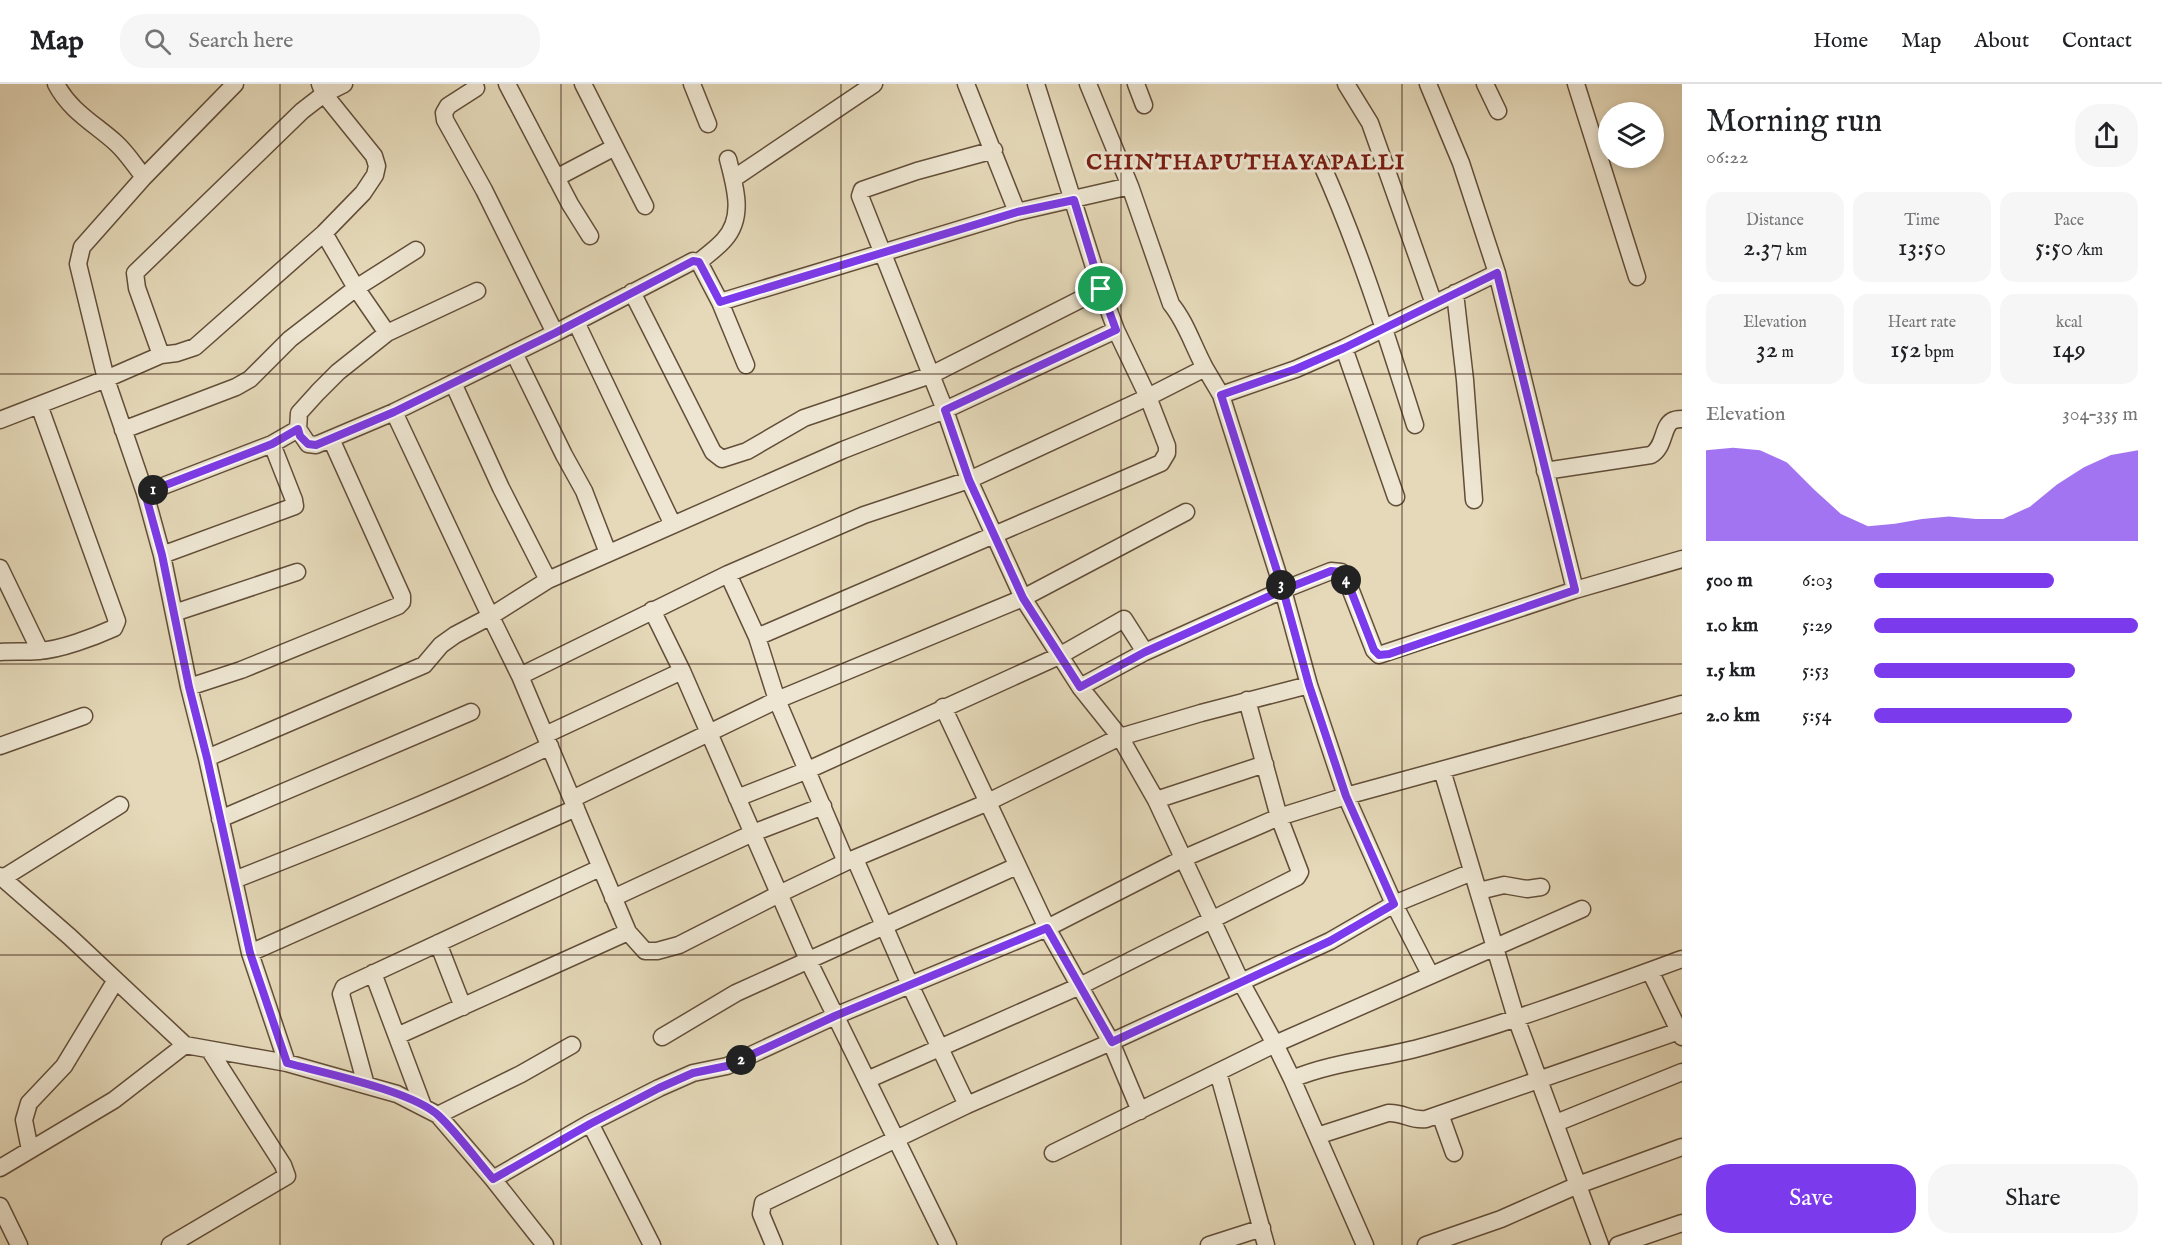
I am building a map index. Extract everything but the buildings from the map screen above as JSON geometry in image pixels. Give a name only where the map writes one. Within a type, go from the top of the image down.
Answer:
[{"type":"street","points":[[56,84],[62,96],[87,121],[117,144],[144,177]]},
{"type":"street","points":[[235,84],[144,177],[82,247],[78,264],[106,379],[145,493],[162,555],[189,687],[250,953],[287,1063]]},
{"type":"street","points":[[161,356],[136,288],[135,273],[303,111],[322,89],[344,84]]},
{"type":"street","points":[[507,84],[590,237]]},
{"type":"street","points":[[583,84],[645,206]]},
{"type":"street","points":[[692,84],[708,124]]},
{"type":"street","points":[[733,179],[874,84]]},
{"type":"street","points":[[966,84],[1017,212]]},
{"type":"street","points":[[757,637],[1161,463],[1167,453],[1167,446],[1148,398],[1116,330],[1101,289],[1036,84]]},
{"type":"street","points":[[1088,84],[1130,186],[1171,304],[1182,317],[1204,368],[1221,395],[1283,590],[1309,685],[1346,796],[1394,904],[1430,974]]},
{"type":"street","points":[[1136,84],[1144,105]]},
{"type":"street","points":[[1346,84],[1370,123],[1434,304]]},
{"type":"street","points":[[1428,84],[1461,163],[1497,273],[1575,590]]},
{"type":"street","points":[[1485,84],[1498,111]]},
{"type":"street","points":[[1576,84],[1637,277]]},
{"type":"street","points":[[477,85],[448,106],[444,113],[446,120],[484,190],[555,333]]},
{"type":"street","points":[[0,420],[161,356],[195,347],[324,233],[363,193],[375,175],[377,166],[374,156],[322,89]]},
{"type":"street","points":[[556,178],[615,147]]},
{"type":"street","points":[[994,150],[917,171],[862,190],[860,196],[945,410],[969,480],[1023,598],[1080,687],[1120,737],[1156,800],[1241,982],[1292,1079],[1365,1245]]},
{"type":"street","points":[[699,262],[724,240],[736,222],[738,212],[728,159]]},
{"type":"street","points":[[1321,163],[1385,329],[1415,425]]},
{"type":"street","points":[[720,302],[1017,212],[1130,186]]},
{"type":"street","points":[[324,233],[356,288],[387,333]]},
{"type":"street","points":[[123,429],[236,387],[250,379],[290,339],[356,288],[416,250]]},
{"type":"street","points":[[477,291],[387,333],[338,372],[299,412],[300,436],[308,444],[316,445],[394,412],[555,333],[693,261],[699,262]]},
{"type":"street","points":[[699,262],[720,302],[746,365]]},
{"type":"street","points":[[1221,395],[1296,369],[1344,348],[1497,273]]},
{"type":"street","points":[[632,292],[713,452],[722,459],[747,450],[804,418],[931,375],[1101,289]]},
{"type":"street","points":[[1455,293],[1465,380],[1474,500]]},
{"type":"street","points":[[576,322],[673,525]]},
{"type":"street","points":[[207,758],[424,665],[441,645],[470,625],[491,616],[548,580],[843,450],[945,410],[1116,330]]},
{"type":"street","points":[[1344,348],[1396,497]]},
{"type":"street","points":[[514,353],[564,456],[584,491],[608,553]]},
{"type":"street","points":[[520,676],[728,574],[864,515],[969,480],[1148,398],[1204,368]]},
{"type":"street","points":[[453,383],[501,488],[548,580]]},
{"type":"street","points":[[0,652],[39,651],[99,635],[114,628],[117,621],[39,405]]},
{"type":"street","points":[[394,412],[520,676],[628,932],[645,951],[657,951],[679,945],[850,860],[986,803],[1120,737],[1247,700],[1309,685]]},
{"type":"street","points":[[1545,471],[1651,455],[1658,452],[1668,425],[1672,421],[1682,419]]},
{"type":"street","points":[[145,493],[272,444],[298,429]]},
{"type":"street","points":[[189,687],[241,670],[398,606],[402,602],[402,596],[331,439]]},
{"type":"street","points":[[162,555],[295,506],[272,444]]},
{"type":"street","points":[[250,953],[574,803],[777,700],[1023,598],[1186,512]]},
{"type":"street","points":[[1080,687],[1145,652],[1331,571],[1341,572],[1348,583],[1374,650],[1379,655],[1389,654],[1575,590],[1682,559]]},
{"type":"street","points":[[0,568],[39,651]]},
{"type":"street","points":[[174,614],[297,572]]},
{"type":"street","points":[[728,574],[757,637],[777,700],[823,806],[885,927],[967,1105]]},
{"type":"street","points":[[652,610],[682,672],[808,960],[948,1245]]},
{"type":"street","points":[[737,798],[808,770],[1059,656],[1124,619],[1145,652]]},
{"type":"street","points":[[234,880],[364,829],[497,772],[548,740],[682,672]]},
{"type":"street","points":[[867,1080],[1080,986],[1297,877],[1300,872],[1279,817],[1247,700]]},
{"type":"street","points":[[493,1179],[659,1088],[693,1073],[727,1066],[835,1016],[1047,928],[1182,859],[1279,817],[1346,796],[1682,704]]},
{"type":"street","points":[[943,707],[986,803],[1047,928],[1112,1042],[1140,1111]]},
{"type":"street","points":[[220,819],[471,712]]},
{"type":"street","points":[[0,746],[84,716]]},
{"type":"street","points":[[1156,800],[1265,764]]},
{"type":"street","points":[[1442,771],[1516,1017],[1600,1245]]},
{"type":"street","points":[[120,805],[1,877],[185,1045],[287,1063],[397,1094],[430,1110],[521,1074],[572,1046]]},
{"type":"street","points":[[613,898],[753,834],[823,806]]},
{"type":"street","points":[[662,1037],[736,993],[1017,866]]},
{"type":"street","points":[[366,1085],[341,990],[344,987],[600,868]]},
{"type":"street","points":[[774,1245],[761,1214],[763,1203],[896,1137],[1112,1042],[1330,941],[1394,904],[1472,872]]},
{"type":"street","points":[[1479,891],[1504,885],[1527,889],[1541,887]]},
{"type":"street","points":[[1053,1153],[1275,1044],[1582,909]]},
{"type":"street","points":[[397,1036],[628,932]]},
{"type":"street","points":[[438,943],[464,1007]]},
{"type":"street","points":[[1292,1079],[1314,1070],[1424,1047],[1682,959]]},
{"type":"street","points":[[1317,1136],[1388,1113],[1397,1113],[1415,1120],[1440,1114],[1681,1033],[1650,971]]},
{"type":"street","points":[[373,973],[397,1036],[430,1110],[493,1179],[545,1245]]},
{"type":"street","points":[[30,1150],[24,1120],[29,1103],[64,1066],[116,980]]},
{"type":"street","points":[[0,1168],[114,1100],[185,1045]]},
{"type":"street","points":[[170,1245],[287,1176],[283,1165],[210,1051]]},
{"type":"street","points":[[1218,1072],[1266,1245]]},
{"type":"street","points":[[1556,1123],[1682,1072]]},
{"type":"street","points":[[1440,1114],[1454,1153]]},
{"type":"street","points":[[590,1124],[652,1245]]},
{"type":"street","points":[[1426,1245],[1682,1147]]},
{"type":"street","points":[[0,1206],[20,1245]]},
{"type":"street","points":[[1618,1245],[1682,1223]]},
{"type":"street","points":[[1209,1245],[1262,1228]]},
{"type":"district","name":"CHINTHAPUTHAYAPALLI","points":[[1246,161]]},
{"type":"route","points":[[1101,289],[1074,200],[1017,212],[720,302],[699,262],[693,261],[555,333],[394,412],[331,439],[316,445],[308,444],[300,436],[298,429],[272,444],[145,493],[162,555],[189,687],[250,953],[287,1063],[397,1094],[423,1106],[438,1115],[493,1179],[659,1088],[693,1073],[727,1066],[835,1016],[1047,928],[1112,1042],[1330,941],[1394,904],[1346,796],[1309,685],[1283,590],[1221,395],[1296,369],[1344,348],[1497,273],[1575,590],[1389,654],[1379,655],[1374,650],[1348,583],[1341,572],[1331,571],[1283,590],[1145,652],[1080,687],[1023,598],[969,480],[945,410],[1116,330],[1101,289]]}]
